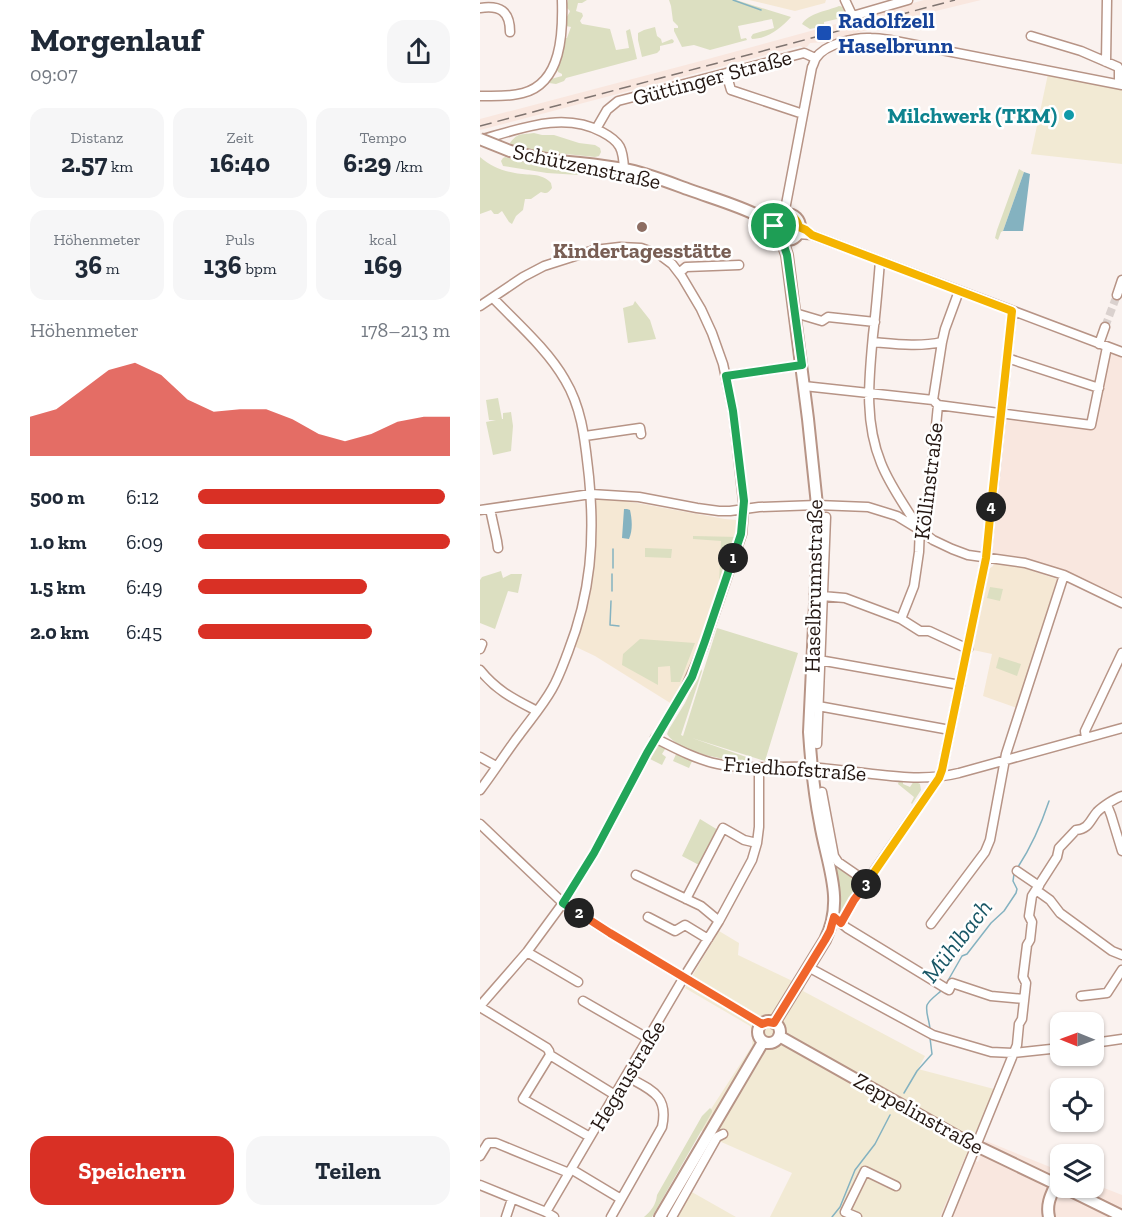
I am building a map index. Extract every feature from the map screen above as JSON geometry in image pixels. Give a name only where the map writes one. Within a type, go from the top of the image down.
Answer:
[{"type":"main road","name":"Schützenstraße","points":[[480,139],[510,151],[545,159],[624,169],[654,177],[762,217],[782,219]]},
{"type":"main road","points":[[782,219],[796,219],[792,235],[775,233],[782,219]]},
{"type":"main road","name":"Haselbrunnstraße","points":[[792,235],[787,255],[817,505],[817,562],[809,732],[820,826],[834,886],[837,920]]},
{"type":"main road","points":[[774,1023],[837,920]]},
{"type":"main road","points":[[774,1023],[779,1029],[779,1036],[773,1042],[763,1042],[758,1030],[762,1024],[774,1023]]},
{"type":"main road","name":"Zeppelinstraße","points":[[779,1036],[976,1146],[1050,1181]]},
{"type":"main road","points":[[660,1217],[763,1042]]},
{"type":"main road","points":[[1049,1217],[1048,1202],[1051,1198]]},
{"type":"main road","name":"Zeppelinstraße","points":[[1085,1198],[1122,1216]]},
{"type":"street","points":[[480,96],[524,93],[546,80],[555,63],[560,42],[562,0]]},
{"type":"street","points":[[846,1],[852,15],[856,15],[908,0]]},
{"type":"street","points":[[1031,36],[1081,51],[1106,62],[1107,0]]},
{"type":"street","points":[[480,8],[497,8],[504,12],[509,18],[510,32]]},
{"type":"street","name":"Güttinger Straße","points":[[596,129],[607,110],[618,101],[804,53],[816,58],[822,52],[853,39],[890,40],[1121,85],[1119,68],[1106,62]]},
{"type":"street","points":[[782,219],[789,195],[812,67],[816,58]]},
{"type":"street","points":[[726,73],[731,90],[803,114]]},
{"type":"street","points":[[480,139],[548,122],[579,124],[609,135],[624,152],[624,169]]},
{"type":"street","points":[[792,235],[812,235],[1122,352]]},
{"type":"street","points":[[480,306],[544,266],[609,247],[624,246],[648,250],[672,264],[694,296],[716,342],[733,411],[744,509],[741,534],[697,665],[594,853],[563,903],[527,952],[480,1006],[547,1048],[550,1055],[615,1095]]},
{"type":"street","points":[[880,261],[868,392],[871,429],[881,463],[893,488],[920,530]]},
{"type":"street","points":[[679,273],[686,267],[739,265]]},
{"type":"street","points":[[1117,295],[1122,280]]},
{"type":"street","name":"Köllinstraße","points":[[901,619],[915,578],[920,530],[928,508],[942,342],[959,291]]},
{"type":"street","points":[[480,790],[537,711],[560,672],[575,634],[584,602],[590,572],[592,514],[585,436],[578,406],[548,355],[493,298]]},
{"type":"street","points":[[1012,311],[986,558],[942,770],[939,778],[867,882],[837,920],[944,988],[949,990],[952,983],[991,996],[1024,999]]},
{"type":"street","points":[[795,314],[822,321],[830,317],[875,322]]},
{"type":"street","points":[[804,386],[868,392],[1091,424],[1099,388],[1105,327]]},
{"type":"street","points":[[873,342],[916,345],[942,342]]},
{"type":"street","points":[[1007,358],[1099,388]]},
{"type":"street","points":[[726,376],[802,365]]},
{"type":"street","points":[[585,436],[640,428],[641,434]]},
{"type":"street","points":[[480,510],[591,494],[636,496],[719,512],[755,507],[817,505],[876,508],[897,516],[933,540],[952,549],[968,555],[1025,563],[1064,575],[1122,603]]},
{"type":"street","points":[[490,509],[498,548]]},
{"type":"street","name":"Haselbrunnstraße","points":[[817,744],[826,518]]},
{"type":"street","points":[[931,924],[985,852],[990,840],[1006,754],[1064,575]]},
{"type":"street","points":[[822,596],[845,598],[901,619],[920,631],[929,631],[968,649]]},
{"type":"street","points":[[1086,738],[1085,731],[1122,653]]},
{"type":"street","points":[[819,660],[960,686]]},
{"type":"street","points":[[480,670],[497,689],[537,711]]},
{"type":"street","points":[[818,706],[950,730]]},
{"type":"street","name":"Friedhofstraße","points":[[655,738],[718,764],[759,768],[812,768],[939,778],[1122,728]]},
{"type":"street","points":[[480,757],[496,766]]},
{"type":"street","name":"Hegaustraße","points":[[550,1215],[570,1171],[753,860],[759,827],[759,768]]},
{"type":"street","points":[[822,792],[834,856],[838,862],[867,882]]},
{"type":"street","points":[[947,1217],[1017,1045],[1026,983],[1023,976],[1027,945],[1030,940],[1032,922],[1029,916],[1032,896],[1057,857],[1059,848],[1076,830],[1082,829],[1094,818],[1096,813],[1111,801],[1122,796]]},
{"type":"street","points":[[1107,805],[1122,852]]},
{"type":"street","points":[[480,824],[563,903],[762,1024]]},
{"type":"street","points":[[687,899],[723,828],[744,840],[757,843]]},
{"type":"street","points":[[1017,871],[1038,888],[1060,913],[1112,951],[1122,955]]},
{"type":"street","points":[[636,875],[701,906],[719,921]]},
{"type":"street","points":[[648,917],[675,931],[686,925],[708,939]]},
{"type":"street","points":[[527,952],[578,982]]},
{"type":"street","points":[[808,967],[929,1033],[991,1052],[1013,1053],[1050,1048]]},
{"type":"street","points":[[1107,993],[1122,970]]},
{"type":"street","points":[[1081,996],[1119,993]]},
{"type":"street","points":[[583,1001],[649,1039]]},
{"type":"street","points":[[1104,1042],[1122,1039]]},
{"type":"street","points":[[550,1055],[523,1099],[590,1137]]},
{"type":"street","points":[[611,1217],[662,1127],[664,1119],[663,1103],[659,1098],[626,1076]]},
{"type":"street","points":[[672,1217],[717,1137],[723,1134]]},
{"type":"street","points":[[480,1156],[488,1143],[496,1143],[570,1171],[621,1199]]},
{"type":"street","points":[[857,1217],[845,1212],[865,1172],[896,1186]]},
{"type":"street","points":[[480,1185],[550,1215]]},
{"type":"street","points":[[506,1217],[512,1199]]},
{"type":"shaded area","points":[[749,0],[826,0],[825,3],[795,11]]},
{"type":"shaded area","points":[[924,0],[981,0],[903,19],[827,42],[810,43],[804,48],[800,46],[480,130],[480,119]]},
{"type":"shaded area","points":[[1048,74],[1122,89],[1122,164],[1031,154]]},
{"type":"shaded area","points":[[1109,350],[1122,355],[1122,599],[1067,574],[990,555],[1003,414],[1092,426]]},
{"type":"shaded area","points":[[598,499],[620,500],[737,520],[737,529],[719,600],[714,599],[712,606],[717,608],[675,706],[595,656],[574,646],[582,618],[593,503]]},
{"type":"shaded area","points":[[994,563],[1021,567],[1057,579],[1017,708],[983,696],[992,654],[973,650],[989,569]]},
{"type":"shaded area","points":[[719,931],[739,943],[738,955],[805,987],[803,991],[925,1056],[918,1069],[994,1089],[940,1217],[770,1217],[792,1173],[719,1141],[698,1129],[752,1046],[753,1034],[750,1026],[685,988]]},
{"type":"shaded area","points":[[986,1141],[1050,1167],[1050,1198],[1104,1198],[1104,1188],[1122,1195],[1122,1217],[940,1217],[965,1157],[978,1162]]},
{"type":"shaded area","points":[[683,1187],[736,1217],[666,1217]]},
{"type":"green space","points":[[568,0],[587,0],[578,3],[576,11],[582,13],[583,16],[580,21],[582,24],[610,29],[616,50],[629,48],[626,31],[630,29],[637,59],[566,78],[556,84],[549,83],[551,79],[562,76],[556,68],[563,38],[567,38],[571,27],[565,24],[570,11],[566,7]]},
{"type":"green space","points":[[669,0],[736,0],[791,17],[778,29],[763,37],[752,39],[751,37],[753,34],[774,28],[772,19],[738,26],[741,39],[746,38],[747,40],[710,50],[694,45],[682,47],[674,31],[674,28],[678,26],[673,21]]},
{"type":"green space","points":[[839,6],[844,7],[846,17],[824,22],[824,26],[810,29],[802,24],[814,15]]},
{"type":"green space","points":[[655,27],[662,43],[672,39],[674,41],[660,46],[657,53],[642,57],[638,33]]},
{"type":"green space","points":[[534,133],[554,135],[579,143],[595,145],[600,148],[601,152],[595,157],[536,151],[510,143],[518,136]]},
{"type":"green space","points":[[480,157],[505,171],[543,177],[551,183],[552,188],[547,193],[541,192],[531,199],[525,199],[523,210],[512,224],[502,211],[494,214],[491,210],[480,214]]},
{"type":"green space","points":[[505,157],[559,170],[595,174],[595,176],[547,173],[503,166],[501,161]]},
{"type":"green space","points":[[1019,169],[1024,172],[998,240],[995,238],[997,230]]},
{"type":"green space","points":[[786,220],[791,222],[793,227],[791,232],[786,234],[781,232],[779,227],[781,222]]},
{"type":"green space","points":[[635,301],[650,320],[656,339],[628,343],[623,308],[633,305]]},
{"type":"green space","points":[[498,398],[502,419],[503,413],[511,412],[513,426],[511,451],[493,455],[486,422],[496,420],[489,420],[486,400]]},
{"type":"green space","points":[[693,536],[739,537],[723,586],[719,586],[721,541],[693,539]]},
{"type":"green space","points":[[645,548],[672,549],[671,558],[645,557]]},
{"type":"green space","points":[[501,571],[503,578],[511,574],[522,574],[518,593],[508,591],[495,629],[480,623],[480,580],[482,577]]},
{"type":"green space","points":[[990,587],[1003,589],[1000,601],[987,598]]},
{"type":"green space","points":[[717,628],[798,653],[765,761],[692,738],[752,759],[747,762],[692,751],[673,741],[667,734],[701,669],[681,735],[683,736]]},
{"type":"green space","points":[[640,639],[695,643],[680,682],[671,682],[670,666],[658,667],[658,685],[622,665],[623,654]]},
{"type":"green space","points":[[999,657],[1021,664],[1017,676],[996,668]]},
{"type":"green space","points":[[660,744],[667,746],[662,754],[666,757],[662,765],[648,758],[654,748]]},
{"type":"green space","points":[[677,752],[693,759],[689,768],[673,761]]},
{"type":"green space","points":[[899,781],[903,781],[903,784],[910,787],[914,781],[920,784],[921,790],[912,804],[914,797],[898,784]]},
{"type":"green space","points":[[700,819],[718,830],[699,865],[682,856]]},
{"type":"green space","points":[[831,860],[860,879],[855,887],[857,889],[838,916],[838,892]]},
{"type":"green space","points":[[710,1108],[712,1112],[652,1217],[644,1217],[653,1208],[657,1195],[702,1116]]},
{"type":"water","points":[[1024,172],[1030,174],[1023,231],[1003,231]]},
{"type":"water","points":[[624,509],[630,510],[631,513],[632,528],[629,539],[622,538]]},
{"type":"waterway","points":[[733,0],[761,10]]},
{"type":"waterway","points":[[613,549],[613,568]]},
{"type":"waterway","points":[[612,574],[612,591]]},
{"type":"waterway","points":[[611,601],[610,625],[619,626]]},
{"type":"waterway","name":"Mühlbach","points":[[1018,867],[1043,819],[1049,801]]},
{"type":"waterway","name":"Mühlbach","points":[[946,984],[962,956],[967,954],[991,923],[1004,911],[1016,893],[1014,874]]},
{"type":"waterway","name":"Mühlbach","points":[[930,1030],[927,1005],[942,990]]},
{"type":"waterway","name":"Mühlbach","points":[[904,1093],[917,1071],[932,1054],[930,1038]]},
{"type":"waterway","name":"Mühlbach","points":[[832,1217],[840,1207],[855,1170],[875,1144],[890,1115]]},
{"type":"tunnel","points":[[1105,327],[1117,295]]},
{"type":"railway","points":[[480,126],[955,0]]},
{"type":"place","name":"Radolfzell Haselbrunn","points":[[824,33]]},
{"type":"place","name":"Milchwerk (TKM)","points":[[1069,115]]},
{"type":"place","name":"Kindertagesstätte","points":[[642,227]]},
{"type":"route","points":[[791,215],[798,221],[799,227],[812,235],[1012,311],[1012,314],[986,558],[942,770],[939,778],[854,900],[841,923],[834,917],[825,940],[774,1023],[762,1024],[563,903],[580,878],[655,738],[692,677],[741,534],[744,501],[733,411],[726,376],[802,365],[787,255],[783,239],[775,233],[774,226],[779,217],[791,215]]}]
